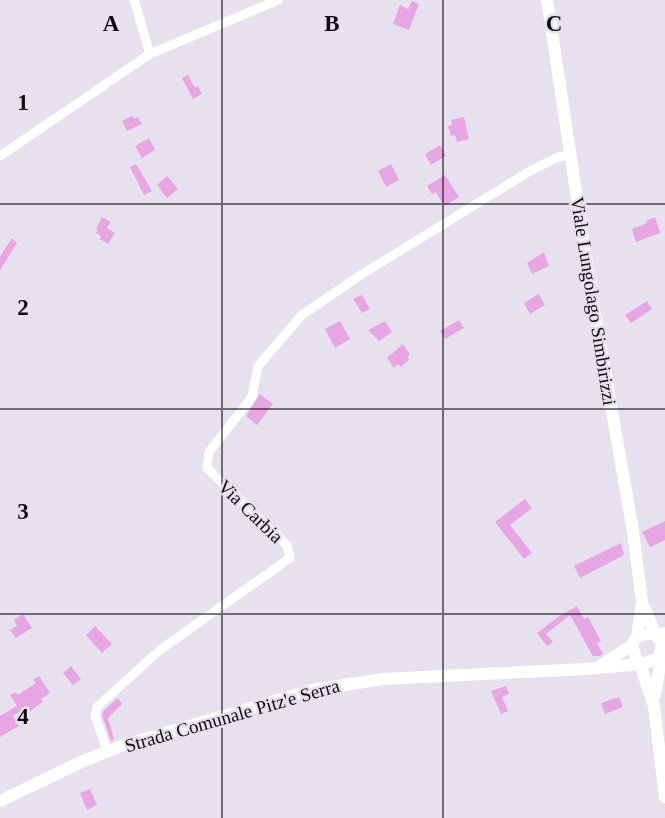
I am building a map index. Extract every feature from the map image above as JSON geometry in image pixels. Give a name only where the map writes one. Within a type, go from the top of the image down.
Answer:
[{"type":"main road","name":"Viale Lungolago Simbirizzi","points":[[547,0],[592,297],[633,531],[642,601],[634,641]]},
{"type":"main road","name":"Viale Lungolago Simbirizzi","points":[[642,601],[660,635]]},
{"type":"main road","points":[[654,706],[662,643],[660,635],[646,633],[634,641],[632,653],[639,662],[654,706],[665,797]]},
{"type":"main road","name":"Strada Comunale Pitz'e Serra","points":[[600,666],[634,641]]},
{"type":"main road","points":[[639,662],[650,663],[662,658]]},
{"type":"main road","name":"Strada Comunale Pitz'e Serra","points":[[0,801],[107,751],[279,698],[349,682],[573,670],[632,665],[639,662]]},
{"type":"street","points":[[134,0],[150,54]]},
{"type":"street","points":[[0,156],[150,54],[278,0]]},
{"type":"street","name":"Via Carbia","points":[[107,751],[95,715],[98,706],[160,650],[289,558],[287,545],[207,468],[209,452],[252,397],[258,366],[302,315],[359,276],[530,171],[558,157],[571,155]]},
{"type":"building","points":[[412,1],[419,4],[409,30],[393,24],[400,5],[408,9]]},
{"type":"building","points":[[188,75],[202,94],[193,99],[182,78]]},
{"type":"building","points":[[132,116],[134,119],[138,117],[142,124],[127,131],[122,121]]},
{"type":"building","points":[[464,117],[469,139],[457,142],[455,135],[451,136],[448,126],[452,125],[451,120]]},
{"type":"building","points":[[149,138],[155,150],[142,158],[135,146]]},
{"type":"building","points":[[440,145],[446,156],[431,165],[425,154]]},
{"type":"building","points":[[136,164],[152,191],[144,195],[130,167]]},
{"type":"building","points":[[391,164],[399,180],[386,187],[378,171]]},
{"type":"building","points":[[445,175],[459,197],[444,206],[436,192],[432,194],[427,186]]},
{"type":"building","points":[[167,176],[178,189],[167,198],[157,185]]},
{"type":"building","points":[[102,217],[111,222],[107,228],[115,233],[108,244],[96,233]]},
{"type":"building","points":[[655,217],[660,233],[636,242],[632,229]]},
{"type":"building","points":[[12,238],[17,243],[0,270],[0,257]]},
{"type":"building","points":[[544,252],[549,266],[532,274],[527,263]]},
{"type":"building","points":[[539,294],[545,305],[530,314],[524,303]]},
{"type":"building","points":[[362,295],[370,309],[362,313],[353,299]]},
{"type":"building","points":[[647,301],[652,309],[631,323],[625,315]]},
{"type":"building","points":[[459,320],[464,328],[445,339],[440,331]]},
{"type":"building","points":[[340,321],[350,339],[335,348],[325,329]]},
{"type":"building","points":[[385,321],[392,332],[379,341],[368,330]]},
{"type":"building","points":[[403,344],[410,354],[407,357],[409,360],[401,367],[398,364],[394,368],[387,358]]},
{"type":"building","points":[[260,394],[273,404],[257,425],[246,416]]},
{"type":"building","points":[[525,499],[532,508],[510,525],[532,553],[524,559],[495,522]]},
{"type":"building","points":[[665,521],[665,540],[650,547],[642,532]]},
{"type":"building","points":[[621,543],[624,555],[580,578],[574,566]]},
{"type":"building","points":[[577,606],[584,619],[588,617],[601,641],[597,643],[603,654],[600,656],[593,656],[570,615],[546,634],[553,642],[547,646],[537,633]]},
{"type":"building","points":[[23,614],[32,628],[16,638],[10,630],[17,626],[14,620]]},
{"type":"building","points":[[95,626],[112,644],[102,653],[86,635]]},
{"type":"building","points":[[71,666],[81,679],[73,685],[63,673]]},
{"type":"building","points":[[39,676],[50,693],[41,699],[43,702],[27,713],[24,708],[13,716],[19,726],[0,737],[0,716],[17,706],[10,695],[15,692],[18,695],[36,683],[33,680]]},
{"type":"building","points":[[506,686],[509,694],[502,697],[508,711],[501,714],[491,691]]},
{"type":"building","points":[[619,697],[623,707],[605,714],[601,703]]},
{"type":"building","points":[[118,698],[122,704],[108,718],[114,739],[111,741],[102,715]]},
{"type":"building","points":[[90,789],[97,805],[87,810],[80,793]]}]
